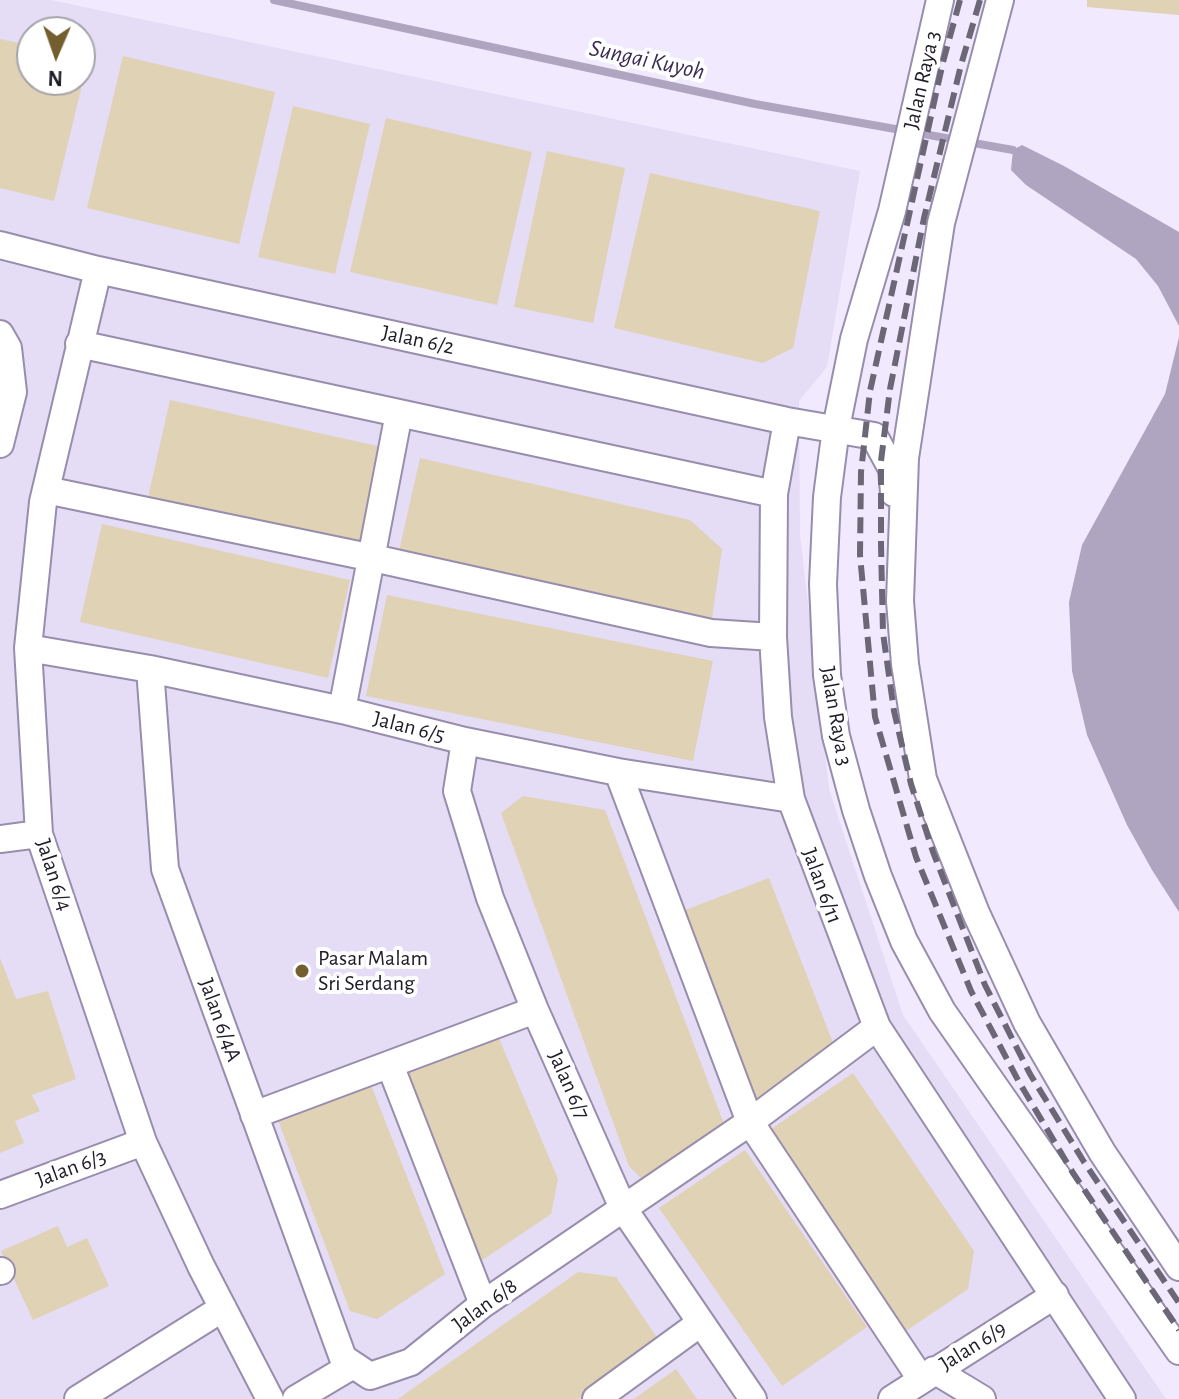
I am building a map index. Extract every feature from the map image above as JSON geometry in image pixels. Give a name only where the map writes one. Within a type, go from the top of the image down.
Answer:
[{"type":"street","name":"Jalan Raya 3","points":[[940,0],[892,211],[854,339],[836,428],[827,497],[823,584],[827,675],[836,736],[878,876],[904,941],[942,1011],[1179,1351]]},
{"type":"street","points":[[1000,0],[941,223],[905,458],[900,601],[905,664],[923,779],[948,847],[1027,1023],[1102,1152],[1179,1267]]},
{"type":"street","name":"Jalan 6/2","points":[[0,245],[98,270],[787,421],[874,436],[892,469],[900,601]]},
{"type":"street","name":"Jalan 6/4","points":[[98,270],[46,490],[28,648],[39,834],[143,1142],[270,1399]]},
{"type":"street","points":[[0,334],[8,348],[13,392],[0,444]]},
{"type":"street","points":[[79,344],[774,494]]},
{"type":"street","points":[[342,710],[399,413]]},
{"type":"street","name":"Jalan 6/11","points":[[787,421],[774,494],[773,637],[778,717],[791,799],[877,1027],[1122,1399]]},
{"type":"street","points":[[46,490],[711,633],[773,637]]},
{"type":"street","name":"Jalan 6/5","points":[[28,648],[150,669],[342,710],[465,741],[618,772],[791,799]]},
{"type":"street","name":"Jalan 6/4A","points":[[150,669],[165,869],[348,1362]]},
{"type":"street","name":"Jalan 6/7","points":[[465,741],[457,791],[490,898],[535,1010],[623,1208],[699,1324],[753,1399]]},
{"type":"street","points":[[618,772],[750,1122],[928,1375],[982,1399]]},
{"type":"street","points":[[0,839],[39,834]]},
{"type":"street","points":[[254,1115],[535,1010]]},
{"type":"street","name":"Jalan 6/8","points":[[348,1362],[370,1376],[411,1362],[483,1304],[750,1122],[877,1027]]},
{"type":"street","points":[[390,1065],[483,1304]]},
{"type":"street","name":"Jalan 6/3","points":[[0,1195],[143,1142]]},
{"type":"street","name":"Jalan 6/9","points":[[892,1399],[1055,1295]]},
{"type":"street","points":[[78,1399],[223,1308]]},
{"type":"street","points":[[596,1399],[699,1324]]},
{"type":"street","points":[[296,1399],[348,1362]]},
{"type":"shaded area","points":[[0,0],[51,0],[860,171],[827,367],[799,401],[800,534],[829,789],[903,1015],[1166,1399],[0,1399]]},
{"type":"shaded area","points":[[1022,145],[1179,232],[1179,326],[1158,286],[1136,259],[1026,185],[1011,170],[1013,150]]},
{"type":"shaded area","points":[[1179,337],[1179,912],[1127,825],[1087,735],[1072,671],[1069,602],[1082,545],[1165,394]]},
{"type":"building","points":[[1087,0],[1179,0],[1179,15],[1087,7]]},
{"type":"building","points":[[0,39],[16,42],[16,96],[79,96],[54,201],[0,188]]},
{"type":"building","points":[[123,56],[275,92],[239,244],[87,208]]},
{"type":"building","points":[[293,106],[370,124],[335,274],[258,257]]},
{"type":"building","points":[[386,118],[532,152],[497,305],[350,272]]},
{"type":"building","points":[[547,151],[625,168],[593,323],[514,307]]},
{"type":"building","points":[[650,173],[820,211],[793,348],[763,363],[614,328]]},
{"type":"building","points":[[170,400],[382,447],[359,549],[147,502]]},
{"type":"building","points":[[420,458],[690,520],[722,549],[711,625],[397,560]]},
{"type":"building","points":[[102,524],[350,580],[328,678],[80,622]]},
{"type":"building","points":[[387,595],[713,661],[693,761],[366,696]]},
{"type":"building","points":[[523,796],[605,810],[724,1124],[643,1180],[629,1166],[501,813]]},
{"type":"building","points":[[769,878],[835,1048],[751,1104],[680,912]]},
{"type":"building","points":[[0,958],[16,999],[48,991],[76,1079],[32,1095],[40,1111],[15,1121],[24,1143],[0,1153]]},
{"type":"building","points":[[498,1036],[558,1179],[551,1214],[478,1263],[401,1074]]},
{"type":"building","points":[[853,1073],[974,1251],[968,1289],[906,1331],[767,1132]]},
{"type":"building","points":[[371,1085],[445,1274],[377,1319],[350,1311],[278,1120]]},
{"type":"building","points":[[745,1150],[867,1327],[782,1386],[659,1208]]},
{"type":"building","points":[[58,1226],[67,1247],[87,1238],[109,1286],[33,1320],[1,1251]]},
{"type":"building","points":[[578,1272],[616,1277],[660,1342],[578,1399],[398,1399]]},
{"type":"building","points":[[676,1369],[697,1399],[634,1399]]},
{"type":"waterway","name":"Sungai Kuyoh","points":[[274,0],[755,104],[1013,150]]},
{"type":"railway","points":[[960,0],[943,62],[870,391],[861,472],[860,555],[875,717],[916,857],[971,991],[1019,1082],[1073,1173],[1179,1330]]},
{"type":"railway","points":[[980,0],[924,218],[890,389],[881,461],[883,633],[894,711],[911,784],[933,852],[985,985],[1030,1074],[1084,1162],[1179,1303]]},
{"type":"place","name":"Pasar Malam Sri Serdang","points":[[302,971]]}]
